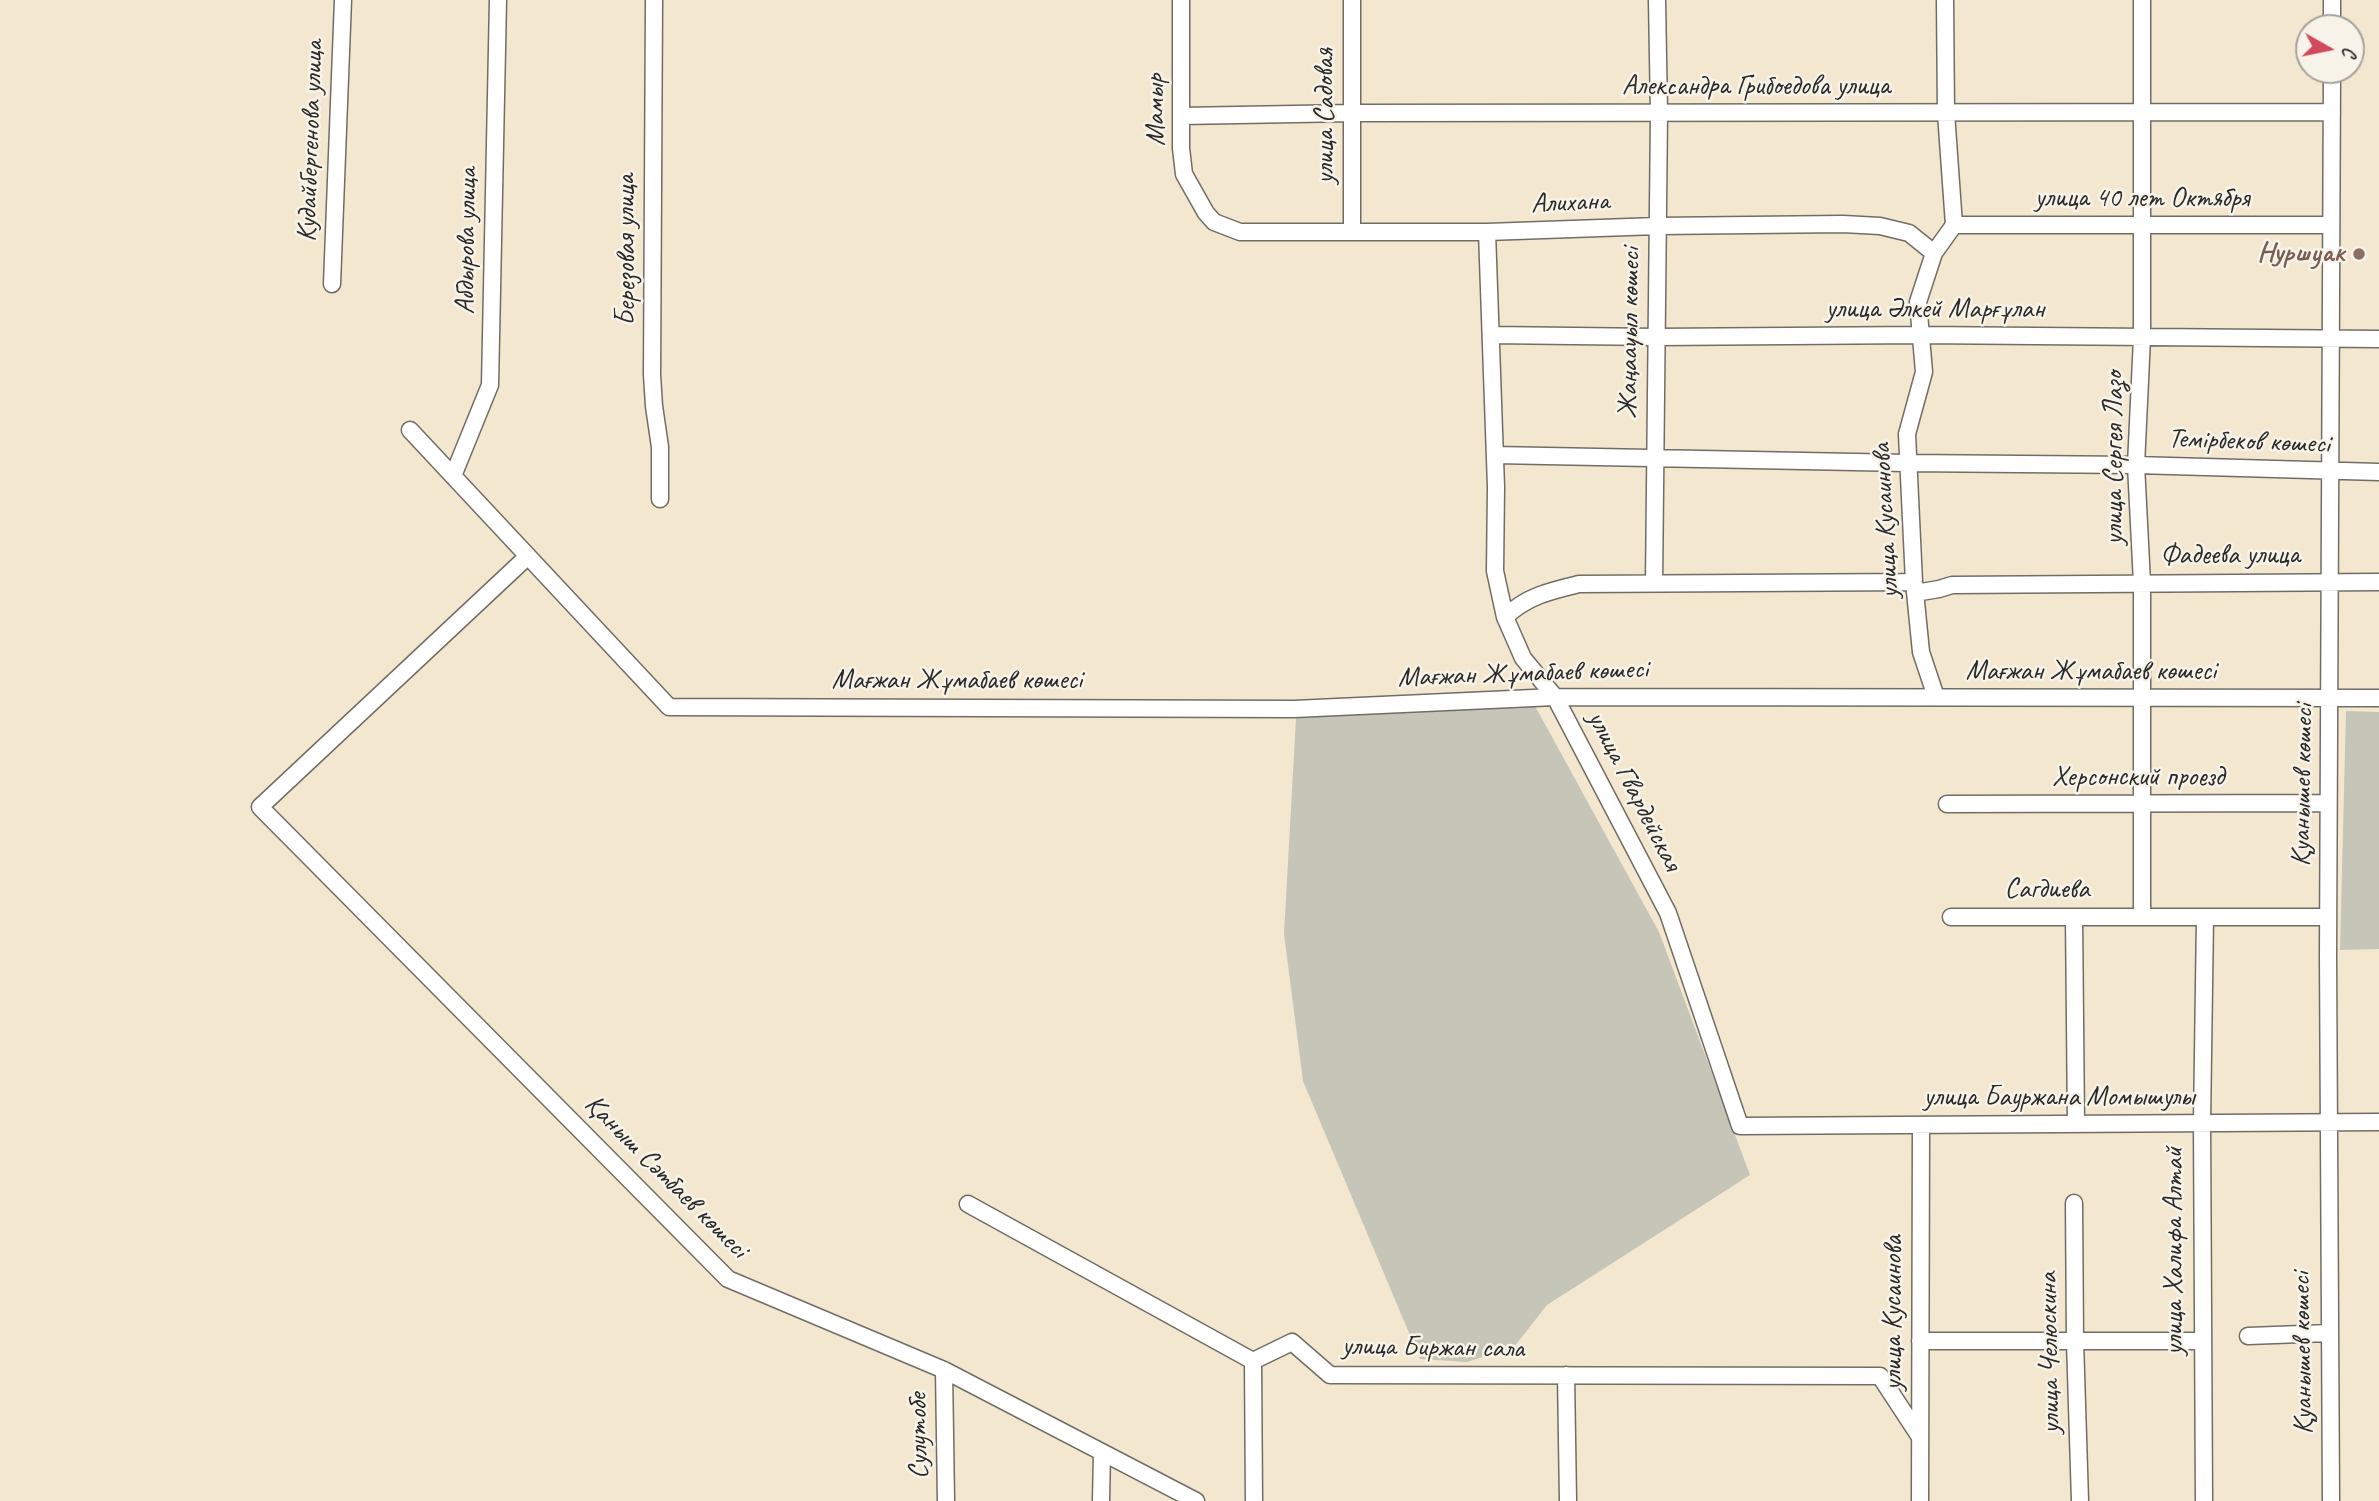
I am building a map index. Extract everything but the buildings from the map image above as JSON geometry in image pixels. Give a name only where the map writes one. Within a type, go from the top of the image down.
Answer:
[{"type":"street","name":"Кудайбергенова улица","points":[[332,284],[343,0]]},
{"type":"street","name":"Абдырова улица","points":[[453,476],[490,385],[498,0]]},
{"type":"street","name":"Березовая улица","points":[[654,0],[652,375],[660,447],[660,499]]},
{"type":"street","name":"Мамыр","points":[[1181,0],[1184,174],[1206,213]]},
{"type":"street","name":"улица Садовая","points":[[1352,0],[1352,232]]},
{"type":"street","name":"Жаңаауыл көшесі","points":[[1654,583],[1659,113],[1657,0]]},
{"type":"street","points":[[1945,0],[1946,113],[1954,225]]},
{"type":"street","name":"улица Сергея Лазо","points":[[2142,0],[2142,338],[2136,465],[2142,583],[2143,916]]},
{"type":"street","name":"Қуанышев көшесі","points":[[2331,1501],[2328,803],[2332,84]]},
{"type":"street","name":"Александра Грибоедова улица","points":[[1181,116],[1352,113],[2332,112]]},
{"type":"street","name":"Алихана","points":[[1206,213],[1214,222],[1240,232],[1487,232],[1657,226],[1881,226],[1909,233],[1934,253]]},
{"type":"street","name":"улица 40 лет Октября","points":[[1954,225],[2331,225]]},
{"type":"street","name":"улица Кусаинова","points":[[1936,698],[1921,652],[1914,588],[1906,463],[1907,434],[1924,372],[1918,302],[1934,253],[1954,225]]},
{"type":"street","name":"улица Гвардейская","points":[[1487,232],[1495,570],[1505,617],[1523,658],[1555,696],[1668,913],[1740,1126]]},
{"type":"street","name":"улица Әлкей Марғұлан","points":[[1491,335],[2379,339]]},
{"type":"street","points":[[410,430],[528,556]]},
{"type":"street","name":"Темірбеков көшесі","points":[[1494,455],[2136,465],[2379,472]]},
{"type":"street","name":"Мағжан Жұмабаев көшесі","points":[[528,556],[668,707],[1294,709],[1555,696],[2379,698]]},
{"type":"street","name":"Қаныш Сәтбаев көшесі","points":[[528,556],[260,807],[728,1279],[944,1370],[1196,1501]]},
{"type":"street","name":"Фадеева улица","points":[[1505,617],[1533,596],[1579,584],[1939,589],[1952,584],[2379,582]]},
{"type":"street","name":"Херсонский проезд","points":[[1947,804],[2328,803]]},
{"type":"street","name":"Сагдиева","points":[[1951,917],[2328,917]]},
{"type":"street","points":[[2074,917],[2076,1124]]},
{"type":"street","name":"улица Халифа Алтай","points":[[2204,1501],[2201,1341],[2205,917]]},
{"type":"street","name":"улица Бауржана Момышулы","points":[[1740,1126],[2379,1122]]},
{"type":"street","name":"улица Кусаинова","points":[[1920,1501],[1921,1125]]},
{"type":"street","name":"улица Челюскина","points":[[2074,1203],[2080,1501]]},
{"type":"street","points":[[968,1204],[1253,1361],[1254,1501]]},
{"type":"street","points":[[2248,1336],[2329,1333]]},
{"type":"street","points":[[1920,1341],[2201,1341]]},
{"type":"street","name":"улица Биржан сала","points":[[1253,1361],[1292,1342],[1330,1375],[1881,1376],[1920,1437]]},
{"type":"street","name":"Сулутобе","points":[[944,1370],[946,1501]]},
{"type":"street","points":[[1566,1375],[1568,1501]]},
{"type":"street","points":[[1101,1501],[1102,1452]]},
{"type":"shaded area","points":[[1535,706],[1659,932],[1750,1175],[1547,1305],[1514,1347],[1467,1362],[1420,1359],[1303,1081],[1284,934],[1296,718]]},
{"type":"shaded area","points":[[2346,711],[2379,712],[2379,949],[2340,950]]},
{"type":"place","name":"Нуршуак","points":[[2359,254]]}]
